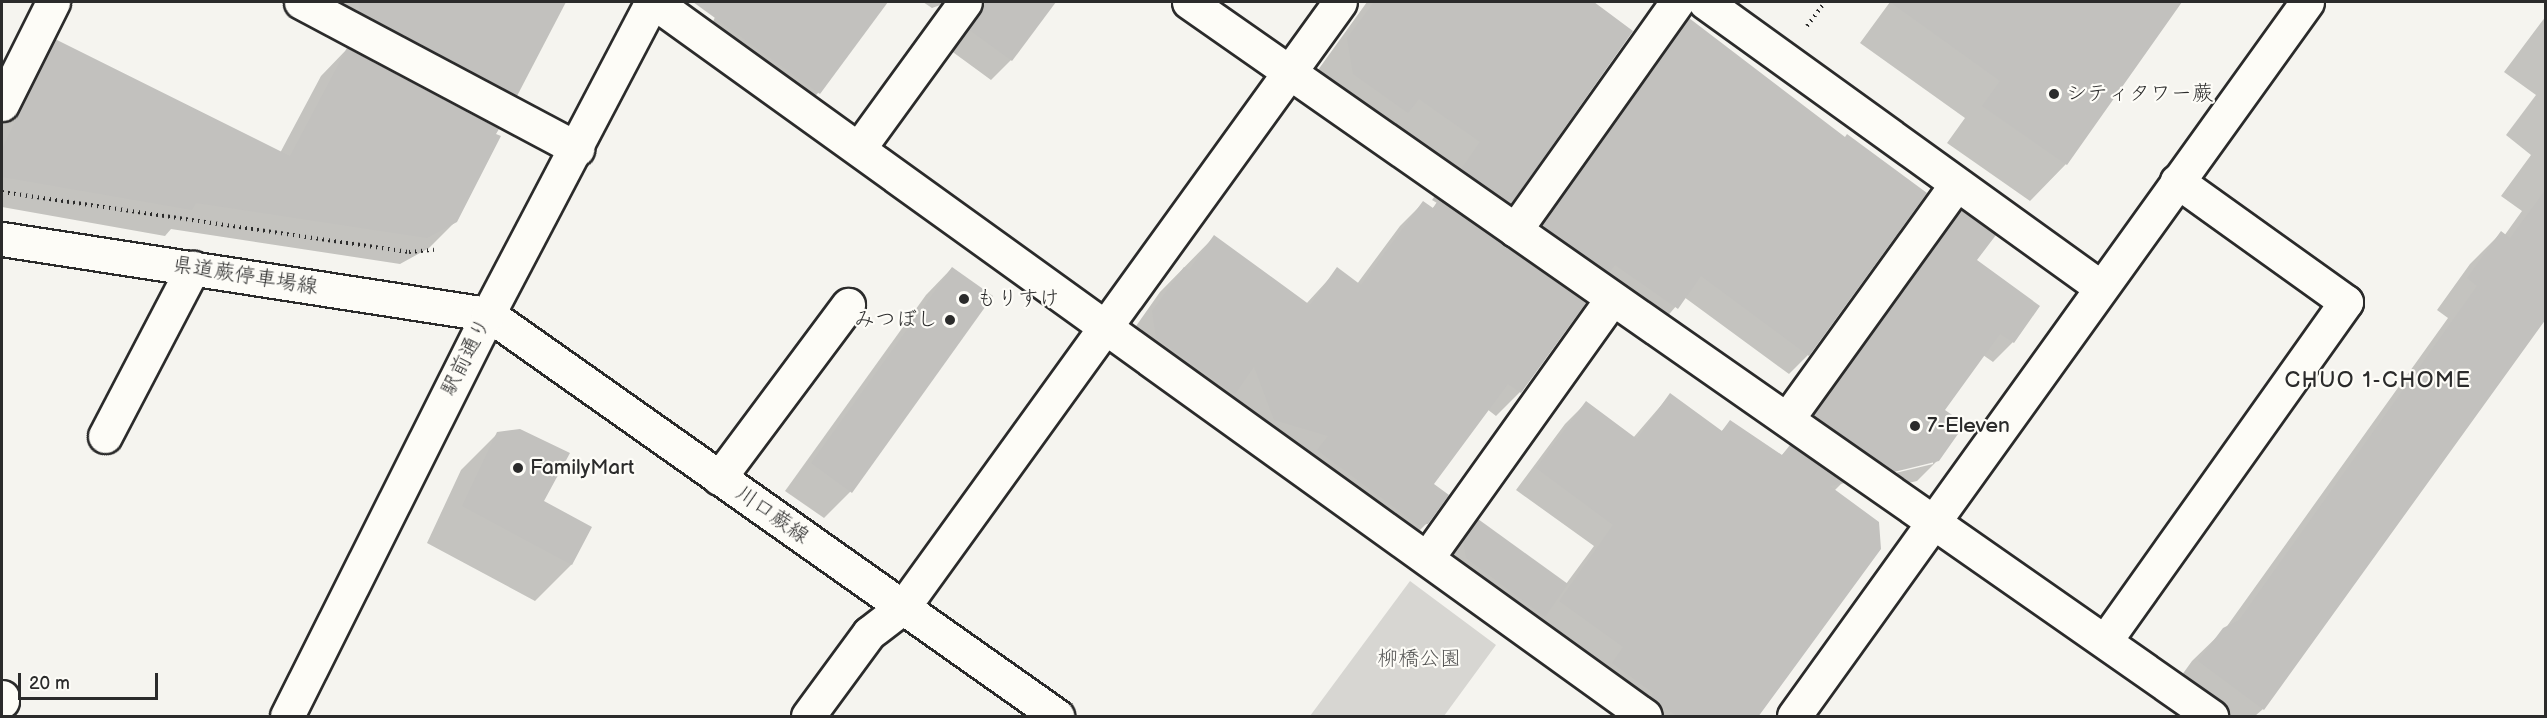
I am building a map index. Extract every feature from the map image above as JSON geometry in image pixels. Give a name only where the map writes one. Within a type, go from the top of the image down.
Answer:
[{"type":"street","points":[[2,104],[53,2]]},
{"type":"street","points":[[653,2],[1105,324],[1645,717]]},
{"type":"street","name":"駅前通り","points":[[287,717],[488,314],[653,2]]},
{"type":"street","points":[[859,148],[964,2]]},
{"type":"street","points":[[1189,2],[2211,717]]},
{"type":"street","points":[[808,717],[869,633],[903,607],[1105,324],[1340,2]]},
{"type":"street","points":[[1515,230],[1677,2]]},
{"type":"street","points":[[1705,2],[2101,288]]},
{"type":"street","points":[[1794,717],[2307,2]]},
{"type":"street","points":[[316,5],[577,149]]},
{"type":"street","points":[[2105,641],[2346,302],[2177,182]]},
{"type":"street","points":[[1786,419],[1956,185]]},
{"type":"street","name":"県道蕨停車場線","points":[[2,239],[488,314]]},
{"type":"street","points":[[105,436],[193,268]]},
{"type":"street","points":[[1427,558],[1612,299]]},
{"type":"street","points":[[719,478],[848,305]]},
{"type":"street","name":"川口蕨線","points":[[488,314],[1057,717]]},
{"type":"path","points":[[2,192],[422,254],[434,250]]},
{"type":"green space","name":"柳橋公園","points":[[1410,581],[1496,645],[1444,716],[1310,716]]},
{"type":"building","points":[[358,2],[566,2],[517,96],[360,12]]},
{"type":"building","points":[[693,2],[888,2],[820,94]]},
{"type":"building","points":[[986,2],[1056,2],[1012,61],[968,29]]},
{"type":"building","points":[[1374,2],[1594,2],[1633,31],[1511,204],[1461,169],[1480,142],[1419,99],[1408,113],[1353,74],[1347,38]]},
{"type":"building","name":"シティタワー蕨","points":[[1890,2],[2182,2],[2067,165],[1982,106],[2000,81]]},
{"type":"building","points":[[1689,18],[1845,137],[1847,134],[1927,193],[1809,356],[1701,276],[1678,309],[1615,265],[1609,273],[1541,225]]},
{"type":"building","points":[[55,39],[290,156],[347,48],[499,129],[496,134],[501,136],[457,222],[427,238],[196,203],[192,210],[2,177],[2,149]]},
{"type":"building","points":[[2546,189],[2546,319],[2264,710],[2198,661],[2223,628],[2239,620],[2477,286],[2467,278],[2501,231],[2510,238]]},
{"type":"building","points":[[1439,199],[1586,303],[1521,393],[1508,384],[1434,484],[1449,495],[1428,524],[1418,525],[1317,450],[1328,436],[1274,420],[1254,367],[1235,394],[1156,338],[1152,311],[1184,267],[1189,270],[1214,235],[1310,305],[1337,267],[1361,285],[1423,201],[1433,208]]},
{"type":"building","points":[[1961,210],[1996,235],[1977,260],[2040,306],[2014,343],[2000,334],[1945,410],[1965,424],[1939,461],[1894,472],[1813,415]]},
{"type":"building","points":[[952,267],[993,296],[852,493],[811,463]]},
{"type":"building","points":[[1670,393],[1722,431],[1730,420],[1782,455],[1790,445],[1845,483],[1830,486],[1879,522],[1881,549],[1758,717],[1678,717],[1651,697],[1653,693],[1612,663],[1623,647],[1559,601],[1613,525],[1536,468],[1586,401],[1637,439]]},
{"type":"building","points":[[520,429],[570,453],[544,501],[592,527],[572,565],[462,506],[497,432]]},
{"type":"building","points":[[1478,519],[1568,584],[1545,617],[1466,558],[1463,540]]},
{"type":"place","name":"シティタワー蕨","points":[[2054,94]]},
{"type":"place","name":"もりすけ","points":[[964,299]]},
{"type":"place","name":"みつぼし","points":[[950,320]]},
{"type":"place","name":"7-Eleven","points":[[1915,426]]},
{"type":"place","name":"FamilyMart","points":[[518,468]]},
{"type":"district","name":"CHUO 1-CHOME","points":[[2378,381]]}]
